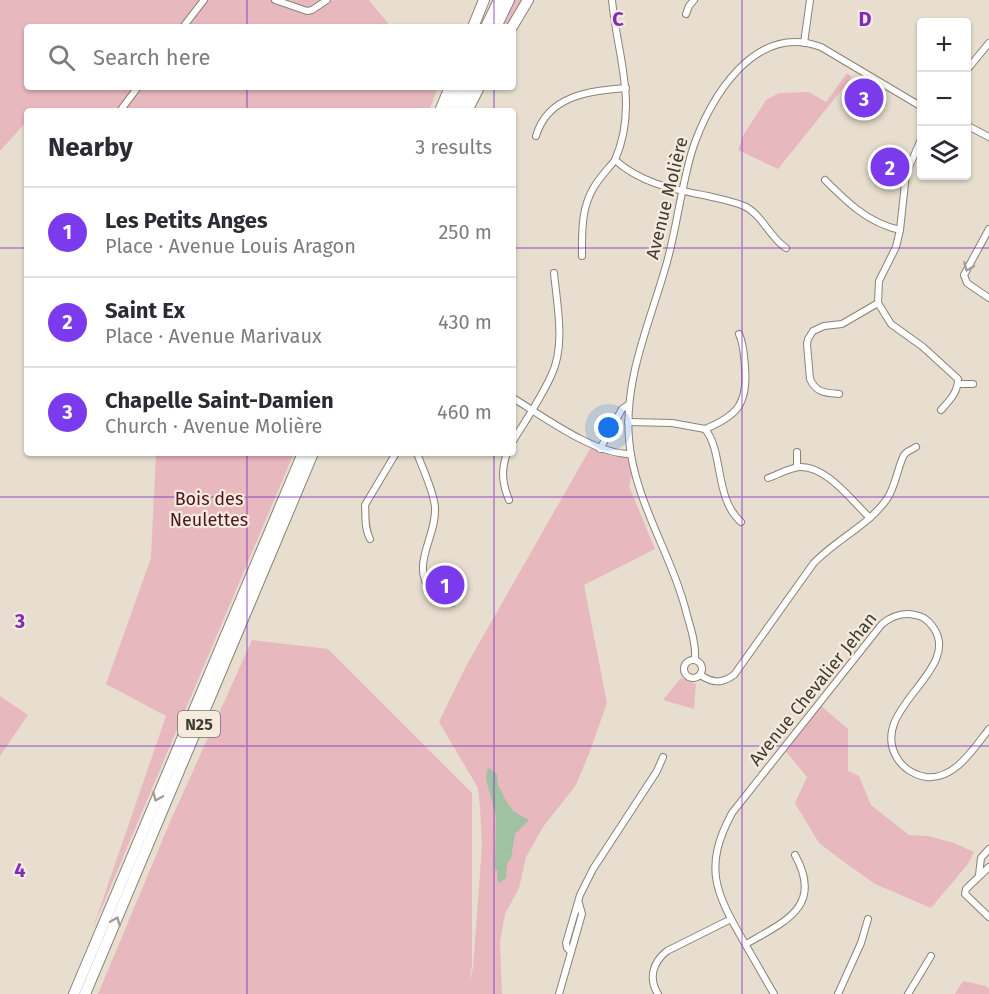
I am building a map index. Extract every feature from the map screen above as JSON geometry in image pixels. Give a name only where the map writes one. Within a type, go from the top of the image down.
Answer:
[{"type":"highway","points":[[474,24],[484,0]]},
{"type":"highway","points":[[487,24],[499,0]]},
{"type":"highway","points":[[497,24],[509,0]]},
{"type":"highway","points":[[514,24],[528,0]]},
{"type":"highway","points":[[441,108],[449,90]]},
{"type":"highway","points":[[449,108],[458,90]]},
{"type":"highway","points":[[459,108],[468,90]]},
{"type":"highway","points":[[468,108],[478,90]]},
{"type":"highway","name":"N25","points":[[74,994],[302,456]]},
{"type":"highway","name":"N25","points":[[85,994],[312,456]]},
{"type":"street","points":[[185,24],[204,0]]},
{"type":"street","points":[[275,0],[307,11],[327,0]]},
{"type":"street","points":[[582,256],[583,217],[588,200],[615,160],[622,139],[626,88],[612,0]]},
{"type":"street","points":[[686,14],[694,0]]},
{"type":"street","points":[[804,43],[810,0]]},
{"type":"street","name":"Avenue Molière","points":[[694,659],[694,644],[682,596],[636,478],[631,454],[628,405],[634,372],[667,260],[692,151],[703,123],[719,95],[738,69],[753,56],[785,43],[804,43],[821,47],[917,105]]},
{"type":"street","points":[[971,65],[989,43]]},
{"type":"street","points":[[536,136],[541,120],[570,98],[597,90],[626,88]]},
{"type":"street","points":[[122,108],[136,90]]},
{"type":"street","points":[[968,126],[989,137]]},
{"type":"street","points":[[917,147],[906,174],[896,247],[879,281],[878,303],[891,324],[958,379],[954,395],[941,410]]},
{"type":"street","points":[[615,160],[645,181],[727,200],[748,208],[773,238],[786,248]]},
{"type":"street","points":[[825,180],[863,215],[890,228],[900,230]]},
{"type":"street","points":[[989,229],[964,275],[967,283],[989,298]]},
{"type":"street","points":[[516,436],[552,375],[556,362],[558,337],[554,273]]},
{"type":"street","points":[[839,394],[819,391],[812,384],[808,339],[818,328],[842,324],[878,303]]},
{"type":"street","points":[[628,422],[672,423],[705,429],[729,417],[743,399],[746,381],[743,342],[740,334]]},
{"type":"street","points":[[958,384],[973,384]]},
{"type":"street","points":[[516,401],[600,449],[611,453],[631,454]]},
{"type":"street","name":"Avenue Molière","points":[[600,449],[622,409],[628,405]]},
{"type":"street","points":[[705,429],[714,445],[723,488],[735,516],[741,522]]},
{"type":"street","points":[[700,675],[714,682],[734,675],[813,564],[824,552],[870,518],[889,495],[904,455],[916,447]]},
{"type":"street","points":[[796,452],[797,467]]},
{"type":"street","points":[[370,539],[365,529],[368,518],[365,505],[394,456]]},
{"type":"street","points":[[418,456],[435,508],[433,531],[422,561],[424,576],[429,589],[438,600],[452,603]]},
{"type":"street","points":[[506,456],[502,483],[509,500]]},
{"type":"street","points":[[768,478],[797,467],[813,469],[825,474],[870,518]]},
{"type":"street","name":"Avenue Chevalier Jehan","points":[[774,994],[731,919],[718,890],[715,876],[716,855],[723,830],[732,813],[873,635],[890,617],[910,614],[920,616],[935,629],[939,647],[933,665],[892,726],[891,746],[901,765],[917,775],[941,776],[957,766],[989,729]]},
{"type":"street","name":"Avenue Molière","points":[[694,659],[702,664],[702,671],[700,675],[692,678],[684,672],[684,665],[687,661],[694,659]]},
{"type":"street","points":[[559,994],[571,952],[566,943],[579,902],[593,869],[657,771],[663,757]]},
{"type":"street","points":[[978,876],[981,858],[989,849]]},
{"type":"street","points":[[746,944],[790,919],[802,904],[805,886],[801,864],[795,855]]},
{"type":"street","points":[[989,867],[966,889],[965,894],[989,917]]},
{"type":"street","points":[[658,994],[653,980],[653,971],[658,958],[667,951],[731,919]]},
{"type":"street","points":[[838,994],[861,943],[868,919]]},
{"type":"street","points":[[908,994],[931,956]]},
{"type":"green space","points":[[0,0],[321,0],[312,7],[299,7],[295,10],[308,14],[334,0],[369,0],[389,24],[24,24],[24,90],[437,90],[430,108],[24,108],[24,124],[0,151]]},
{"type":"green space","points":[[514,0],[524,0],[510,24],[503,24]]},
{"type":"green space","points":[[847,73],[852,77],[778,169],[738,150],[744,134],[766,100],[779,93],[809,92],[826,102]]},
{"type":"green space","points":[[591,447],[611,456],[629,458],[632,474],[629,486],[655,549],[584,585],[607,703],[576,785],[543,827],[526,857],[519,888],[505,914],[500,942],[502,994],[98,994],[170,822],[252,640],[328,649],[472,793],[472,966],[469,983],[473,968],[482,846],[478,788],[439,722],[465,668]]},
{"type":"green space","name":"Bois des Neulettes","points":[[156,456],[293,456],[93,928],[166,716],[106,684],[151,558]]},
{"type":"green space","points":[[681,678],[696,684],[694,709],[663,700]]},
{"type":"green space","points":[[0,696],[28,715],[0,756]]},
{"type":"green space","points":[[820,705],[848,729],[848,771],[859,776],[871,805],[909,835],[928,836],[954,843],[974,852],[968,864],[931,908],[875,884],[819,843],[795,803],[807,777],[785,750]]},
{"type":"green space","points":[[963,981],[986,986],[989,994],[955,994]]},
{"type":"shaded area","points":[[489,768],[497,774],[498,785],[513,811],[529,820],[515,834],[511,858],[507,863],[506,878],[500,883],[497,879],[498,871],[495,869],[496,816],[486,779]]},
{"type":"place","name":"Chapelle Saint-Damien","points":[[864,98]]},
{"type":"place","name":"Saint Ex","points":[[890,167]]},
{"type":"place","name":"Les Petits Anges","points":[[445,585]]}]
